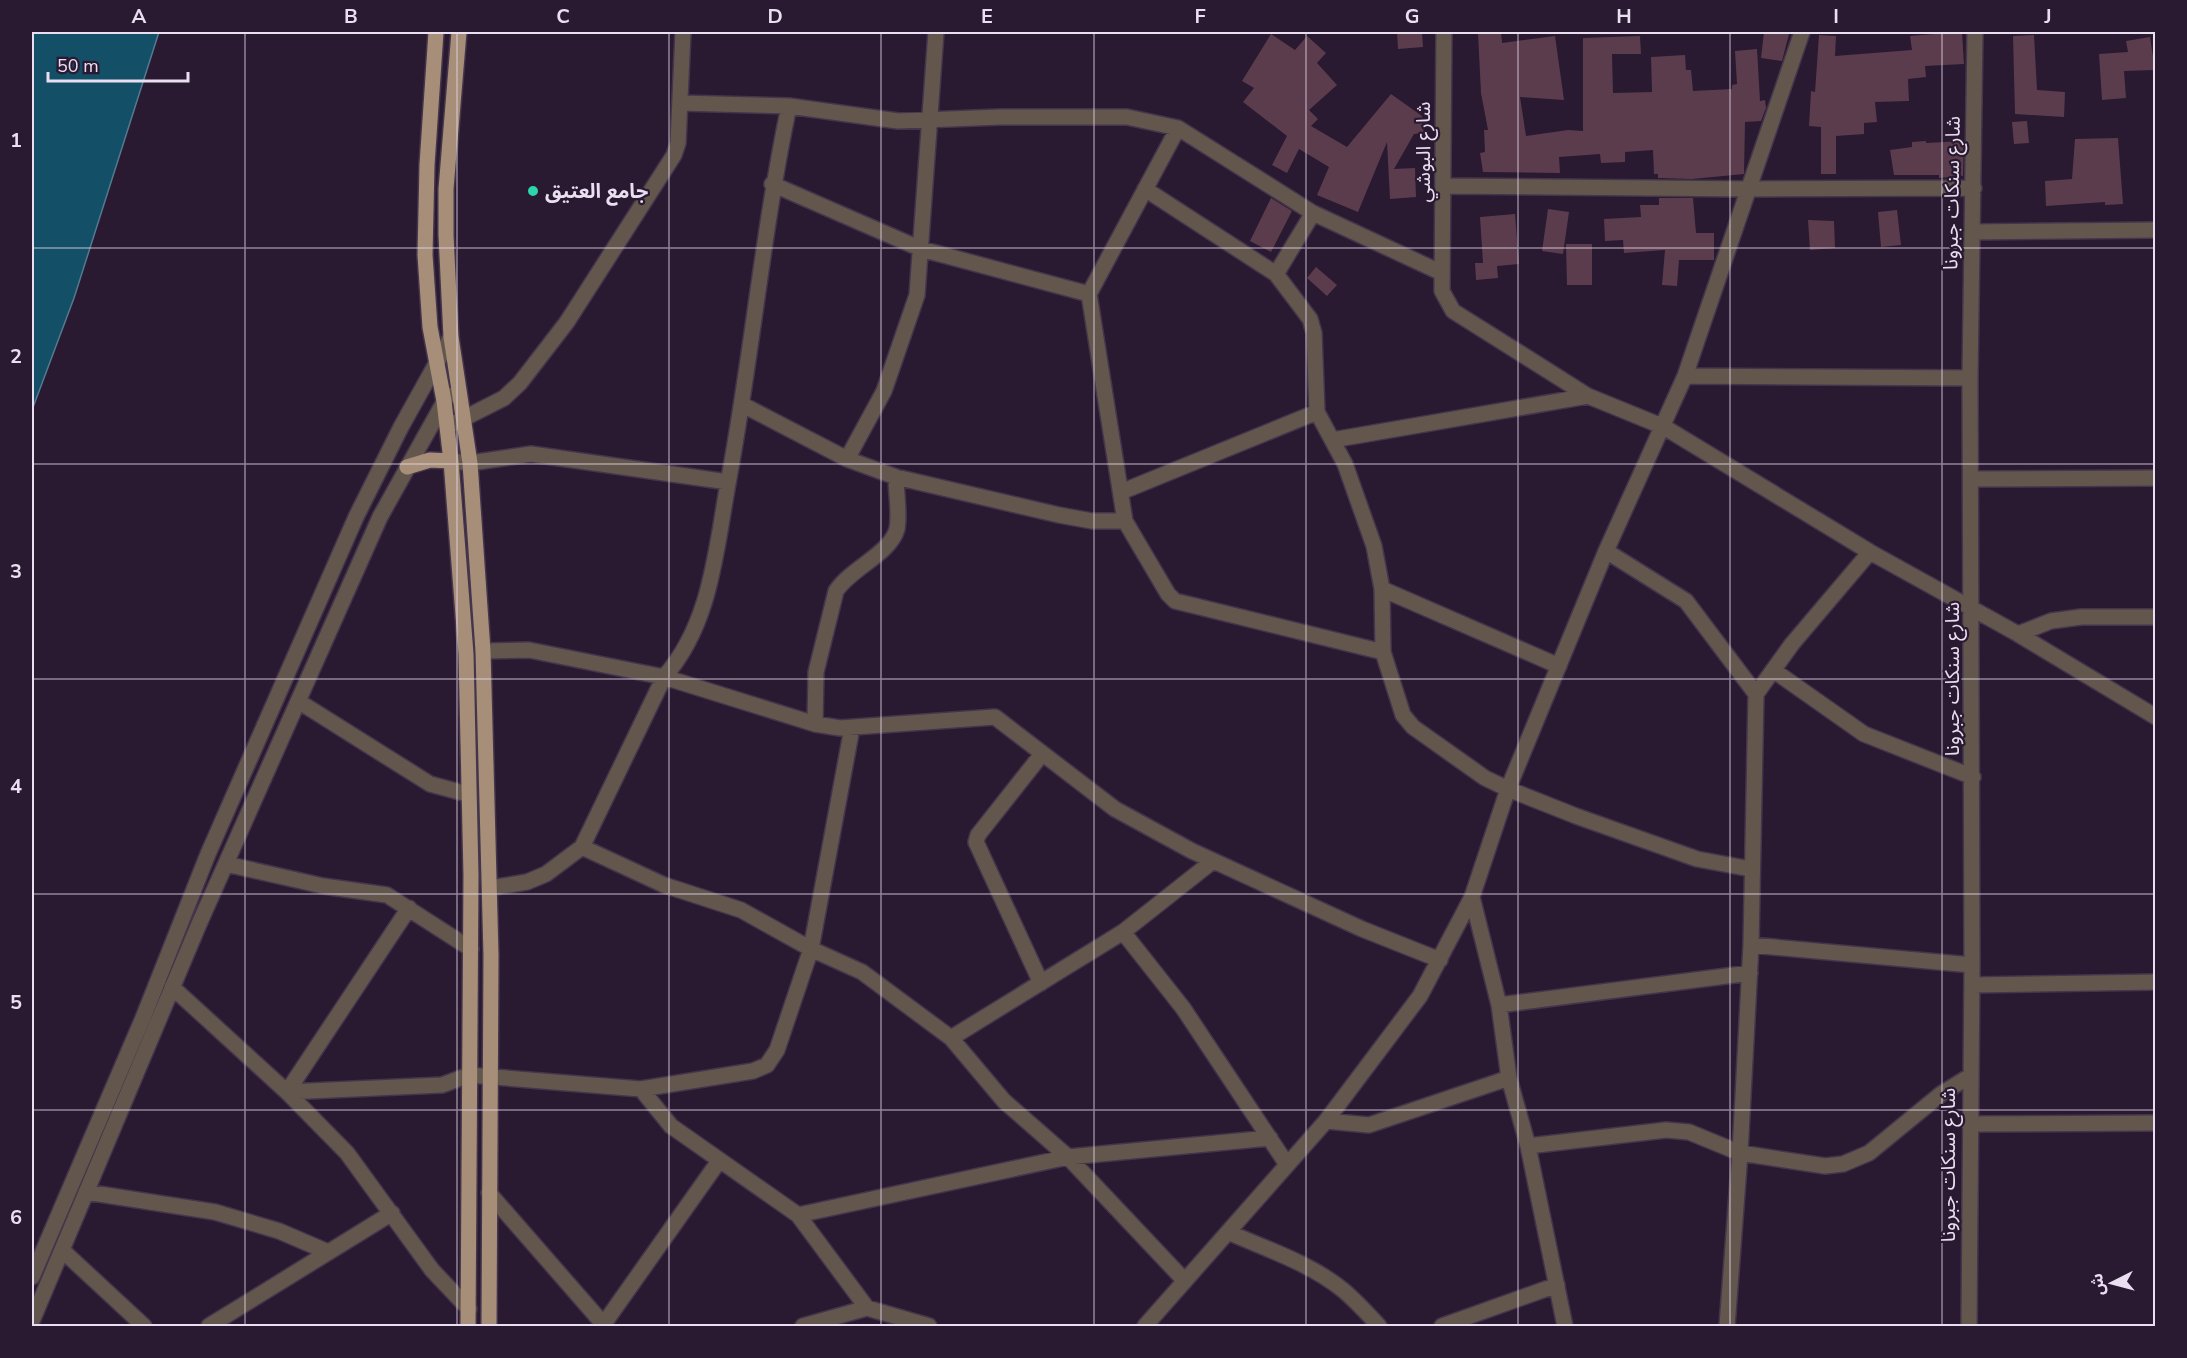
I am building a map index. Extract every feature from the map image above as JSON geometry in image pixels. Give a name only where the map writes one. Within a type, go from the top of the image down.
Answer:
[{"type":"main road","points":[[436,32],[427,165],[425,255],[430,327],[444,401],[451,461],[466,654],[471,949],[468,1326]]},
{"type":"main road","points":[[459,32],[447,189],[451,337],[470,463],[483,651],[490,888],[489,1326]]},
{"type":"main road","points":[[407,467],[429,460],[451,461]]},
{"type":"street","points":[[447,427],[504,398],[520,383],[567,322],[674,155],[678,143],[684,32]]},
{"type":"street","points":[[847,459],[884,391],[917,295],[936,32]]},
{"type":"street","name":"شارع البوشي","points":[[1444,32],[1442,291],[1454,311],[1588,396],[1665,427],[1870,552],[2018,634],[2156,717]]},
{"type":"street","points":[[1145,1326],[1286,1163],[1326,1121],[1420,996],[1472,897],[1508,789],[1606,551],[1665,427],[1685,376],[1802,32]]},
{"type":"street","name":"شارع سنكات جبرونا","points":[[1969,1326],[1973,777],[1970,378],[1975,32]]},
{"type":"street","points":[[680,103],[789,106],[898,121],[1000,117],[1126,117],[1178,128],[1313,213],[1442,273]]},
{"type":"street","points":[[490,888],[527,882],[546,874],[582,847],[664,677],[678,661],[688,643],[716,566],[728,482],[743,405],[772,184],[789,106]]},
{"type":"street","points":[[1178,128],[1089,294],[1125,521],[1175,602],[1383,652]]},
{"type":"street","points":[[772,184],[921,249],[1089,294]]},
{"type":"street","points":[[1444,186],[1749,189],[1974,188]]},
{"type":"street","points":[[1145,189],[1276,274],[1310,319],[1314,333],[1317,412],[1361,504],[1382,589],[1383,652],[1396,702],[1413,727],[1485,778],[1508,789],[1697,859],[1751,869]]},
{"type":"street","points":[[1276,274],[1313,213]]},
{"type":"street","points":[[1973,232],[2156,230]]},
{"type":"street","points":[[32,1277],[143,1018],[208,855],[356,517],[401,427],[451,337]]},
{"type":"street","points":[[1685,376],[1970,378]]},
{"type":"street","points":[[32,1322],[172,987],[380,517],[444,401],[459,379]]},
{"type":"street","points":[[1332,440],[1588,396]]},
{"type":"street","points":[[743,405],[847,459],[896,477],[1059,515],[1092,521],[1125,521]]},
{"type":"street","points":[[1121,492],[1317,412]]},
{"type":"street","points":[[451,461],[470,463],[531,454],[728,482]]},
{"type":"street","points":[[814,724],[816,672],[836,591],[842,581],[892,540],[897,527],[896,477]]},
{"type":"street","points":[[1972,479],[2156,478]]},
{"type":"street","points":[[1606,551],[1686,601],[1756,694]]},
{"type":"street","points":[[1727,1326],[1750,973],[1756,694],[1870,552]]},
{"type":"street","points":[[1382,589],[1559,666]]},
{"type":"street","points":[[2018,634],[2051,621],[2081,617],[2156,617]]},
{"type":"street","points":[[483,651],[528,650],[664,677],[814,724],[852,728],[931,720],[995,717],[1115,809],[1214,861],[1362,928],[1440,960]]},
{"type":"street","points":[[1773,670],[1864,734],[1973,777]]},
{"type":"street","points":[[298,701],[430,784],[467,794]]},
{"type":"street","points":[[287,1092],[442,1085],[469,1075],[641,1089],[753,1071],[767,1065],[777,1050],[811,950],[852,728]]},
{"type":"street","points":[[1041,983],[976,842],[978,836],[1042,754]]},
{"type":"street","points":[[582,847],[664,885],[741,910],[811,950],[862,972],[951,1038],[1004,1101],[1068,1157],[1185,1281]]},
{"type":"street","points":[[951,1038],[1123,932],[1214,861]]},
{"type":"street","points":[[226,864],[323,886],[387,895],[471,949]]},
{"type":"street","points":[[1472,897],[1499,1005],[1509,1078],[1528,1146],[1565,1326]]},
{"type":"street","points":[[287,1092],[409,908]]},
{"type":"street","points":[[1123,932],[1183,1008],[1286,1163]]},
{"type":"street","points":[[1751,945],[1972,965]]},
{"type":"street","points":[[1499,1005],[1750,973]]},
{"type":"street","points":[[1972,985],[2156,981]]},
{"type":"street","points":[[172,987],[287,1092],[347,1153],[432,1270],[469,1309]]},
{"type":"street","points":[[1528,1146],[1666,1130],[1689,1132],[1740,1153],[1825,1166],[1843,1164],[1869,1153],[1941,1094],[1970,1076]]},
{"type":"street","points":[[1326,1121],[1369,1125],[1509,1078]]},
{"type":"street","points":[[641,1089],[671,1126],[798,1215],[867,1308]]},
{"type":"street","points":[[1969,1124],[2156,1123]]},
{"type":"street","points":[[798,1215],[1068,1157],[1270,1138]]},
{"type":"street","points":[[489,1193],[604,1326],[719,1161]]},
{"type":"street","points":[[86,1192],[215,1212],[279,1231],[328,1252]]},
{"type":"street","points":[[209,1326],[392,1213]]},
{"type":"street","points":[[1228,1232],[1292,1260],[1329,1280],[1379,1326]]},
{"type":"street","points":[[62,1251],[144,1326]]},
{"type":"street","points":[[1442,1326],[1557,1285]]},
{"type":"street","points":[[803,1326],[867,1308],[929,1326]]},
{"type":"water","points":[[32,32],[159,32],[74,298],[32,410]]},
{"type":"building","points":[[1397,32],[1422,32],[1423,47],[1398,49]]},
{"type":"building","points":[[1501,32],[1502,43],[1555,36],[1564,100],[1520,97],[1526,136],[1568,130],[1583,131],[1583,38],[1640,36],[1641,54],[1612,54],[1613,93],[1652,92],[1651,57],[1685,55],[1686,70],[1691,70],[1693,91],[1732,89],[1732,85],[1737,84],[1735,51],[1757,49],[1760,101],[1765,100],[1766,108],[1761,121],[1745,122],[1744,174],[1692,179],[1658,178],[1658,174],[1654,174],[1653,150],[1625,152],[1625,162],[1601,163],[1600,154],[1559,157],[1560,173],[1483,172],[1480,153],[1485,152],[1484,130],[1488,130],[1481,93],[1478,33]]},
{"type":"building","points":[[1764,32],[1789,34],[1782,61],[1761,58]]},
{"type":"building","points":[[1934,32],[1962,32],[1964,64],[1925,66],[1926,77],[1908,79],[1909,101],[1875,102],[1877,122],[1864,123],[1864,134],[1836,136],[1836,174],[1821,174],[1821,127],[1809,126],[1811,91],[1815,92],[1819,35],[1836,36],[1835,56],[1912,50],[1910,36],[1934,34]]},
{"type":"building","points":[[1271,34],[1295,50],[1307,36],[1326,53],[1317,63],[1337,85],[1309,110],[1318,119],[1311,126],[1347,147],[1391,94],[1422,116],[1424,133],[1414,134],[1394,169],[1415,168],[1416,197],[1390,199],[1387,142],[1358,212],[1317,195],[1329,167],[1299,149],[1287,173],[1272,165],[1287,136],[1243,102],[1254,88],[1242,81]]},
{"type":"building","points":[[2034,35],[2037,90],[2065,92],[2064,117],[2015,114],[2013,36]]},
{"type":"building","points":[[2150,37],[2155,70],[2124,71],[2126,98],[2102,100],[2099,54],[2128,52],[2126,41]]},
{"type":"building","points":[[2027,121],[2029,143],[2014,144],[2012,122]]},
{"type":"building","points":[[2118,138],[2123,204],[2105,205],[2105,202],[2046,206],[2045,181],[2072,179],[2075,139]]},
{"type":"building","points":[[1926,141],[1926,143],[1964,141],[1963,176],[1939,178],[1939,175],[1894,175],[1890,150],[1912,147],[1912,142]]},
{"type":"building","points":[[1271,198],[1292,211],[1271,252],[1250,241]]},
{"type":"building","points":[[1659,198],[1693,198],[1696,233],[1714,233],[1714,260],[1679,260],[1677,286],[1662,285],[1665,250],[1624,253],[1623,240],[1605,241],[1604,219],[1641,217],[1640,205],[1659,205]]},
{"type":"building","points":[[1548,209],[1569,212],[1563,254],[1542,251]]},
{"type":"building","points":[[1897,210],[1901,245],[1881,247],[1878,212]]},
{"type":"building","points":[[1515,214],[1519,264],[1497,266],[1498,278],[1476,280],[1475,263],[1483,263],[1480,217]]},
{"type":"building","points":[[1808,220],[1834,221],[1835,248],[1810,250]]},
{"type":"building","points":[[1566,244],[1592,244],[1592,285],[1567,285]]},
{"type":"building","points":[[1316,267],[1337,285],[1327,296],[1307,278]]},
{"type":"place","name":"جامع العتيق","points":[[533,191]]}]
